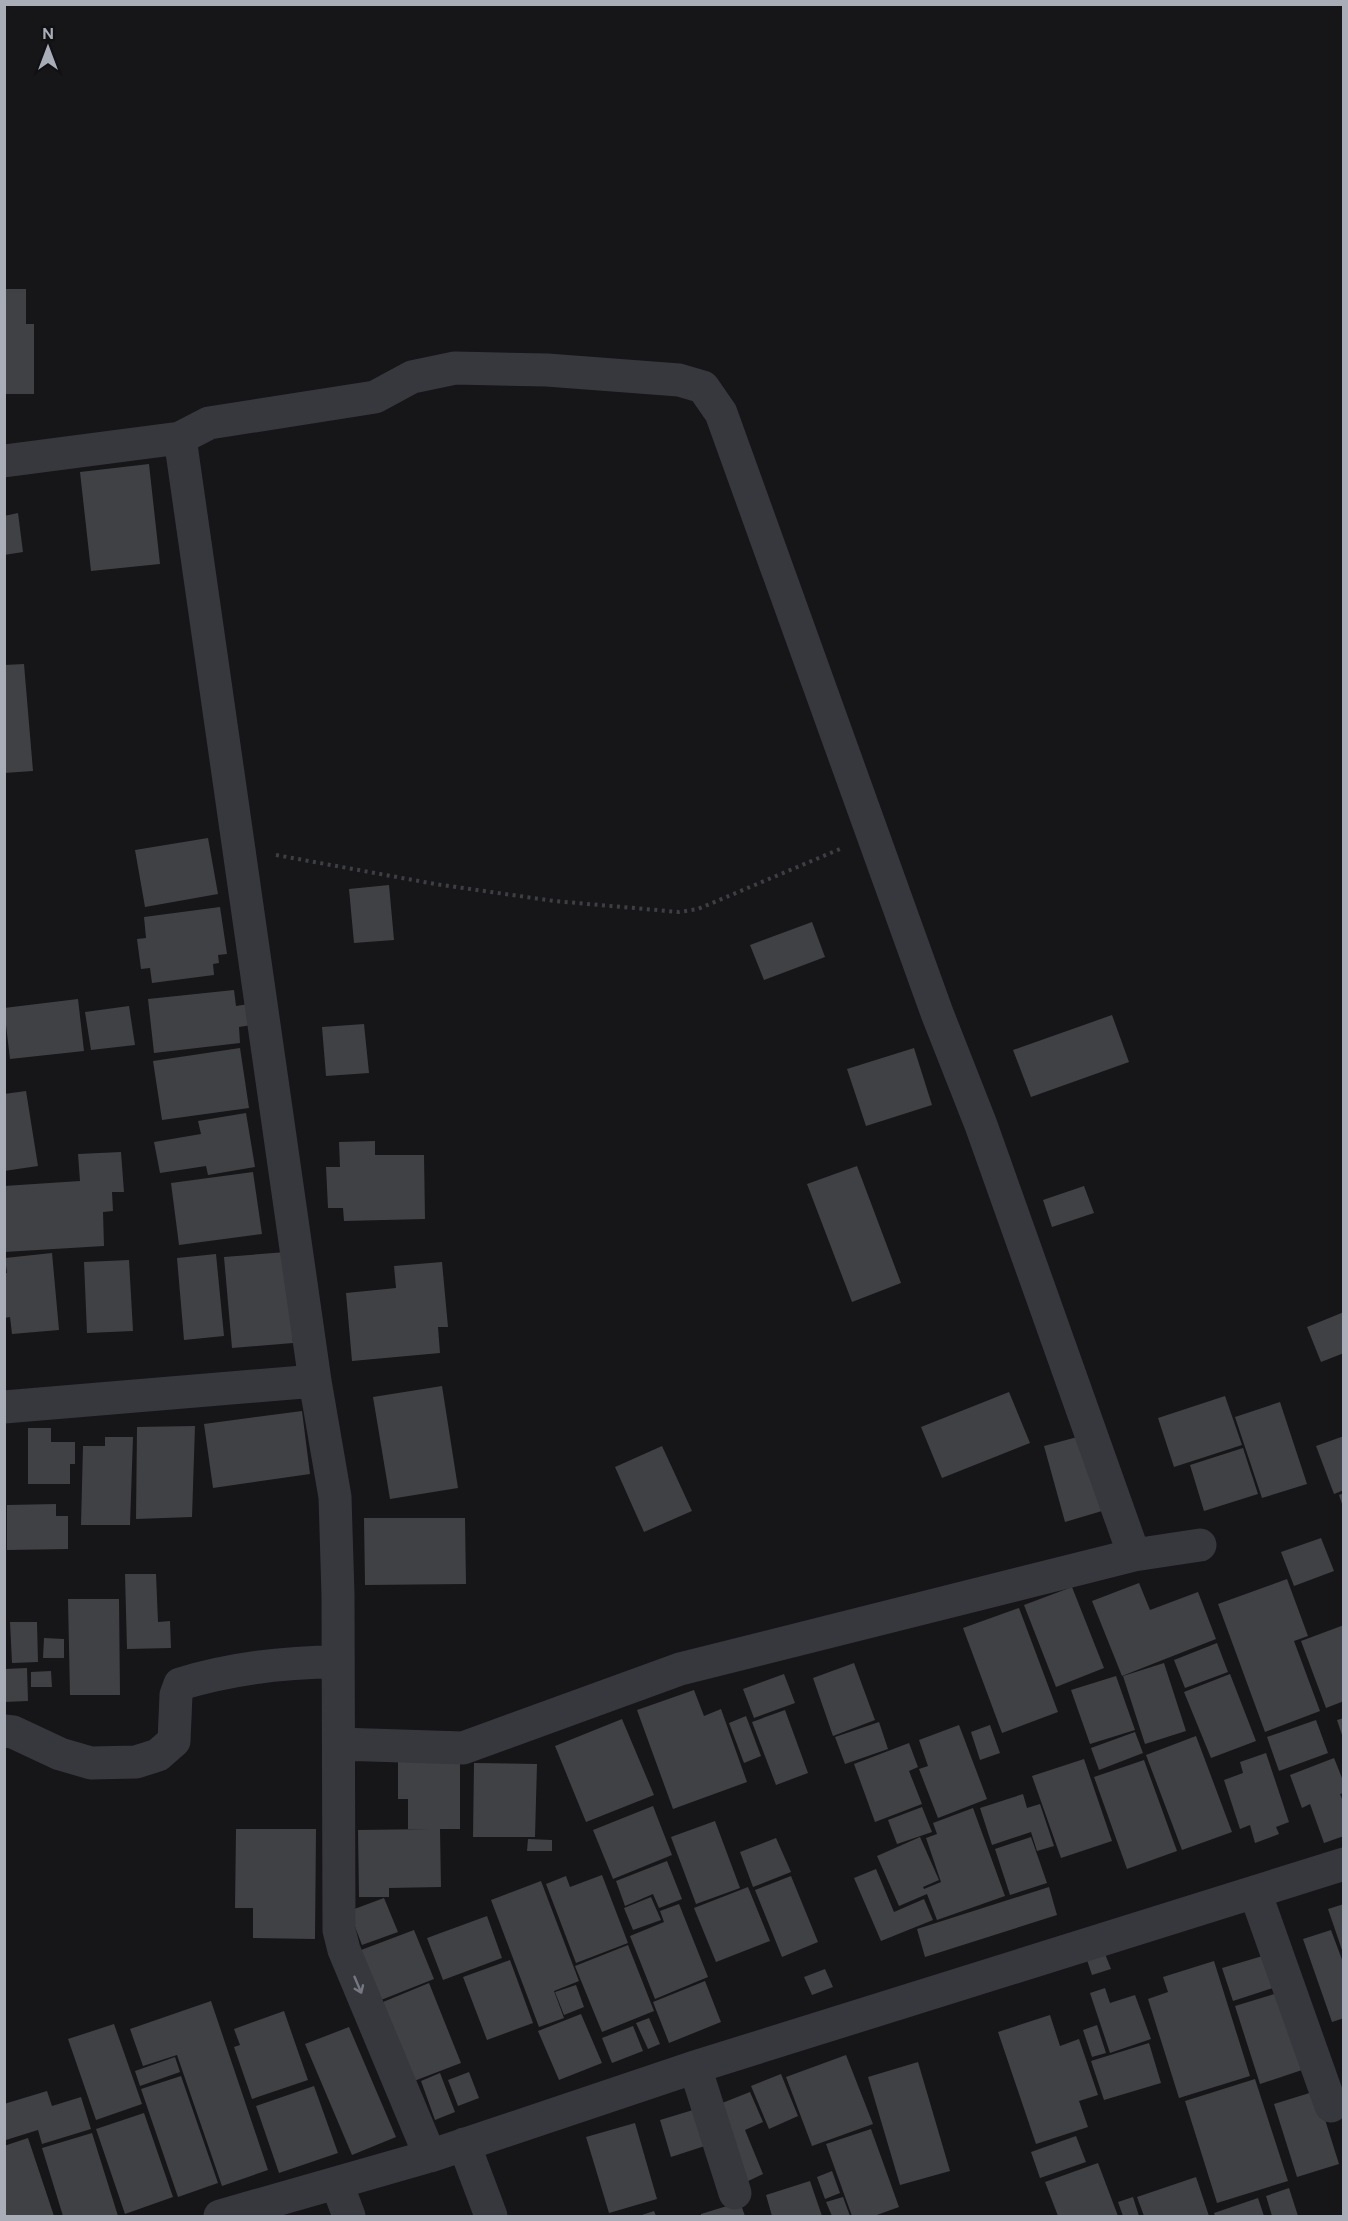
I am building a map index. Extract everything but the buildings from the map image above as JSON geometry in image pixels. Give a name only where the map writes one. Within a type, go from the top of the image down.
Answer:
[{"type":"street","points":[[4,461],[180,438],[209,423],[375,397],[412,377],[454,368],[547,369],[679,380],[703,387],[721,413],[937,1013],[981,1125],[1134,1555]]},
{"type":"street","points":[[180,438],[315,1382],[335,1497],[339,1930],[344,1950],[430,2156]]},
{"type":"street","points":[[4,1407],[315,1382]]},
{"type":"street","points":[[339,1744],[463,1748],[680,1669],[1134,1555],[1200,1545]]},
{"type":"street","points":[[4,1731],[13,1732],[60,1754],[91,1763],[136,1762],[158,1755],[174,1741],[176,1695],[180,1684],[215,1673],[289,1662],[338,1662]]},
{"type":"street","points":[[220,2217],[430,2156],[695,2067],[1344,1864]]},
{"type":"street","points":[[1255,1892],[1331,2106]]},
{"type":"street","points":[[695,2067],[735,2193]]},
{"type":"street","points":[[464,2144],[491,2217]]},
{"type":"street","points":[[337,2184],[349,2217]]},
{"type":"path","points":[[240,850],[435,884],[554,901],[679,912],[698,909],[838,848],[863,850],[882,861]]}]
